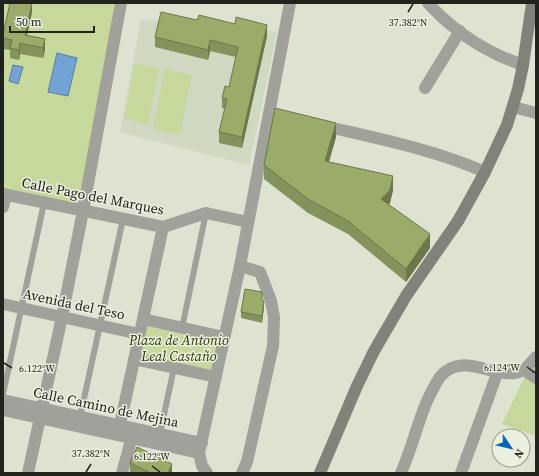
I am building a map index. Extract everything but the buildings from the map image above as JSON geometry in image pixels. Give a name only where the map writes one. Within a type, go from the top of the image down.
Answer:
[{"type":"main road","points":[[320,473],[357,386],[386,328],[406,296],[458,221],[485,172],[507,125],[523,65],[532,3]]},
{"type":"street","points":[[28,473],[62,317],[83,211],[121,3]]},
{"type":"street","points":[[205,471],[201,448],[240,266],[290,3]]},
{"type":"street","points":[[428,3],[460,31],[494,53],[523,65]]},
{"type":"street","points":[[425,88],[460,31]]},
{"type":"street","points":[[512,107],[536,113]]},
{"type":"street","points":[[268,113],[281,116]]},
{"type":"street","points":[[309,122],[435,153],[461,161],[485,172]]},
{"type":"street","points":[[3,208],[4,195]]},
{"type":"street","name":"Calle Pago del Marques","points":[[4,195],[163,227],[206,213]]},
{"type":"street","points":[[206,213],[248,222]]},
{"type":"street","points":[[119,430],[163,227]]},
{"type":"street","points":[[240,266],[260,272],[271,301],[274,318],[273,346],[247,462],[242,473]]},
{"type":"street","name":"Avenida del Teso","points":[[3,304],[139,334]]},
{"type":"street","points":[[143,319],[224,338]]},
{"type":"street","points":[[401,473],[418,423],[430,394],[440,377],[451,367],[463,365],[513,373],[524,370],[536,357]]},
{"type":"street","points":[[134,359],[216,377]]},
{"type":"street","points":[[524,370],[536,378]]},
{"type":"street","points":[[461,473],[498,371]]},
{"type":"street","name":"Calle Camino de Mejina","points":[[3,400],[41,413],[119,430],[160,434],[201,448]]},
{"type":"street","name":"Calle Camino de Mejina","points":[[3,410],[80,417],[119,430],[132,437],[201,448]]},
{"type":"street","points":[[122,473],[132,437]]},
{"type":"lane","points":[[3,394],[44,203]]},
{"type":"lane","points":[[182,328],[206,213]]},
{"type":"lane","points":[[80,417],[123,219]]},
{"type":"lane","points":[[160,434],[174,368]]},
{"type":"shaded area","points":[[141,19],[203,25],[204,22],[277,32],[249,165],[120,132]]},
{"type":"green space","points":[[3,3],[121,3],[83,211],[3,194]]},
{"type":"green space","points":[[135,63],[159,68],[148,124],[124,119]]},
{"type":"green space","points":[[165,69],[192,75],[180,135],[153,129]]},
{"type":"green space","name":"Plaza de Antonio Leal Castaño","points":[[143,319],[224,337],[216,377],[134,359]]},
{"type":"green space","points":[[527,372],[536,378],[536,436],[531,434],[531,428],[513,428],[502,424]]},
{"type":"water","points":[[57,53],[77,58],[68,96],[48,92]]},
{"type":"water","points":[[13,65],[23,67],[18,84],[9,81]]}]
